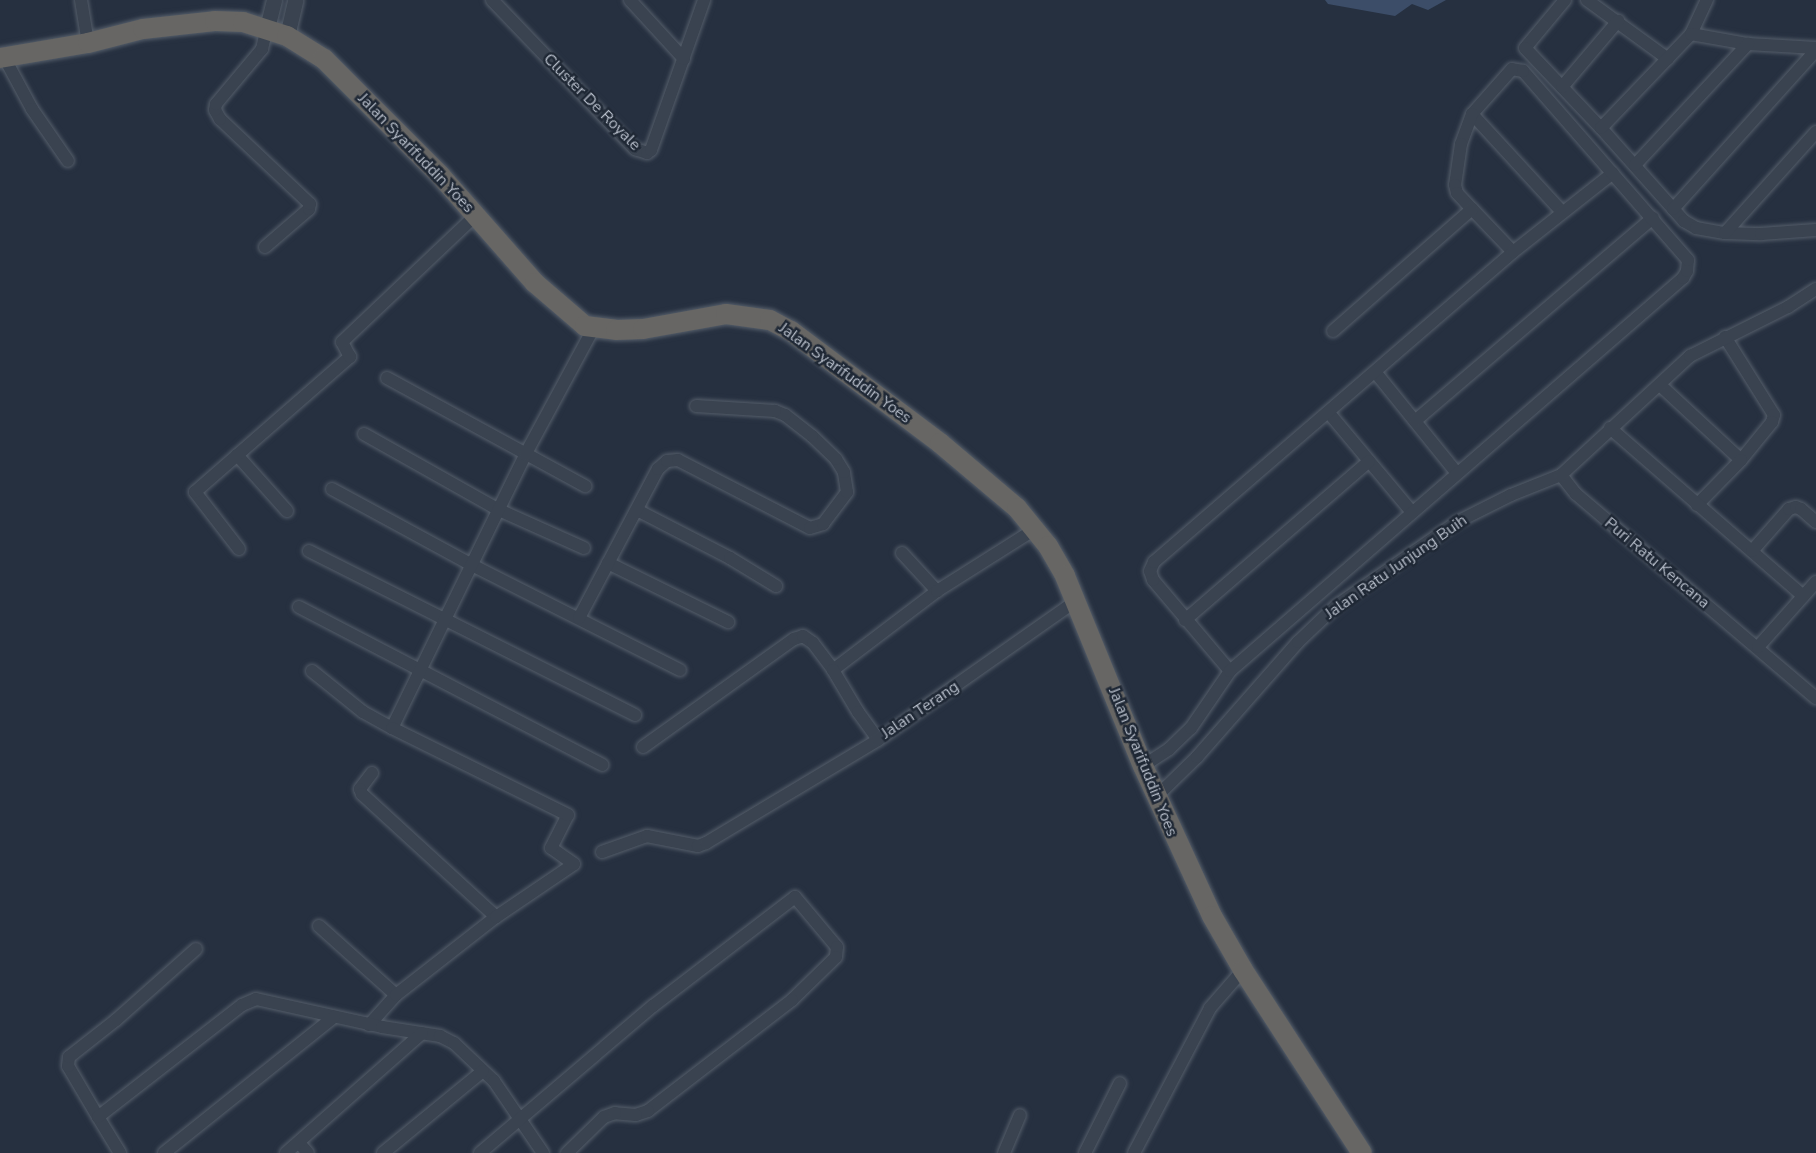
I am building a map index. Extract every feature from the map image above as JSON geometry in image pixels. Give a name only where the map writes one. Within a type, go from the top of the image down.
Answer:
[{"type":"highway","name":"Jalan Syarifuddin Yoes","points":[[2,58],[88,43],[143,29],[215,21],[243,22],[287,36],[324,59],[440,175],[535,283],[565,312],[585,326],[643,330],[726,314],[770,320],[791,331],[940,442],[1017,508],[1035,529],[1065,576],[1156,797],[1205,901],[1243,970],[1362,1153]]},
{"type":"street","points":[[81,0],[88,43]]},
{"type":"street","points":[[266,247],[309,208],[310,204],[220,119],[215,111],[216,104],[262,49],[274,0]]},
{"type":"street","points":[[287,36],[295,0]]},
{"type":"street","name":"Cluster De Royale","points":[[492,0],[640,153],[647,153],[651,150],[704,0]]},
{"type":"street","points":[[630,0],[684,59]]},
{"type":"street","points":[[1565,0],[1525,48],[1601,128],[1673,209],[1696,228],[1761,234],[1816,230]]},
{"type":"street","points":[[1587,0],[1668,59]]},
{"type":"street","points":[[1601,128],[1691,34],[1707,0]]},
{"type":"street","points":[[1562,87],[1618,21]]},
{"type":"street","points":[[1691,34],[1748,44],[1816,49]]},
{"type":"street","points":[[1635,165],[1748,44]]},
{"type":"street","points":[[1673,209],[1816,49]]},
{"type":"street","points":[[2,58],[32,109],[68,161]]},
{"type":"street","points":[[1143,766],[1169,749],[1191,728],[1230,670],[1456,472],[1683,278],[1687,271],[1688,260],[1653,218],[1523,71],[1512,69],[1472,114],[1461,144],[1455,185],[1456,193],[1513,252]]},
{"type":"street","points":[[1472,114],[1562,212]]},
{"type":"street","points":[[1725,232],[1816,132]]},
{"type":"street","points":[[1230,670],[1153,580],[1150,571],[1154,562],[1376,373],[1513,252],[1613,173]]},
{"type":"street","points":[[1333,331],[1472,209]]},
{"type":"street","points":[[239,549],[195,492],[350,357],[342,342],[476,215]]},
{"type":"street","points":[[1415,421],[1653,218]]},
{"type":"street","points":[[1561,475],[1690,356],[1788,307],[1816,289]]},
{"type":"street","points":[[392,728],[421,673],[525,455],[593,328]]},
{"type":"street","points":[[1697,505],[1741,460],[1772,422],[1774,416],[1725,337]]},
{"type":"street","points":[[1376,373],[1456,472]]},
{"type":"street","points":[[387,378],[585,486]]},
{"type":"street","points":[[1660,385],[1741,460]]},
{"type":"street","points":[[579,618],[657,469],[667,461],[678,460],[810,528],[823,524],[848,492],[844,472],[836,459],[813,436],[785,415],[775,411],[696,406]]},
{"type":"street","points":[[1329,413],[1411,511]]},
{"type":"street","points":[[1610,428],[1803,596]]},
{"type":"street","points":[[364,434],[498,510],[584,548]]},
{"type":"street","points":[[237,455],[287,512]]},
{"type":"street","points":[[1185,620],[1369,461]]},
{"type":"street","name":"Puri Ratu Kencana","points":[[1561,475],[1576,494],[1814,693]]},
{"type":"street","name":"Jalan Ratu Junjung Buih","points":[[1156,797],[1197,757],[1298,642],[1336,606],[1457,522],[1511,495],[1561,475]]},
{"type":"street","points":[[332,489],[472,565],[681,670]]},
{"type":"street","points":[[1752,551],[1789,509],[1796,507],[1801,509],[1816,522]]},
{"type":"street","points":[[637,510],[730,558],[776,586]]},
{"type":"street","points":[[833,670],[937,591],[1035,529]]},
{"type":"street","points":[[309,551],[544,667],[635,715]]},
{"type":"street","points":[[902,553],[937,591]]},
{"type":"street","points":[[608,563],[728,622]]},
{"type":"street","points":[[1758,647],[1816,582]]},
{"type":"street","name":"Jalan Terang","points":[[643,747],[794,639],[803,636],[808,638],[833,670],[878,740],[1076,601]]},
{"type":"street","points":[[300,607],[421,673],[602,765]]},
{"type":"street","points":[[312,671],[363,712],[568,816],[551,848],[574,864],[496,917],[396,995],[369,1025]]},
{"type":"street","points":[[602,852],[647,836],[698,846],[706,843],[878,740]]},
{"type":"street","points":[[372,773],[360,789],[362,794],[496,917]]},
{"type":"street","points":[[480,1153],[654,1006],[795,897],[837,946],[836,957],[792,1000],[648,1111],[636,1115],[615,1113],[604,1117],[567,1153]]},
{"type":"street","points":[[319,926],[396,995]]},
{"type":"street","points":[[120,1153],[68,1066],[69,1057],[116,1020],[196,949]]},
{"type":"street","points":[[1134,1153],[1210,1008],[1243,970]]},
{"type":"street","points":[[98,1117],[242,1005],[253,1000],[369,1025],[440,1036],[454,1043],[483,1071],[521,1117],[543,1153]]},
{"type":"street","points":[[164,1153],[334,1017]]},
{"type":"street","points":[[286,1153],[423,1033]]},
{"type":"street","points":[[383,1153],[483,1071]]},
{"type":"street","points":[[1085,1153],[1120,1083]]},
{"type":"street","points":[[1004,1153],[1020,1115]]},
{"type":"street","points":[[299,1143],[308,1153]]},
{"type":"water","points":[[1325,0],[1446,0],[1428,10],[1412,4],[1395,16],[1328,4]]}]
